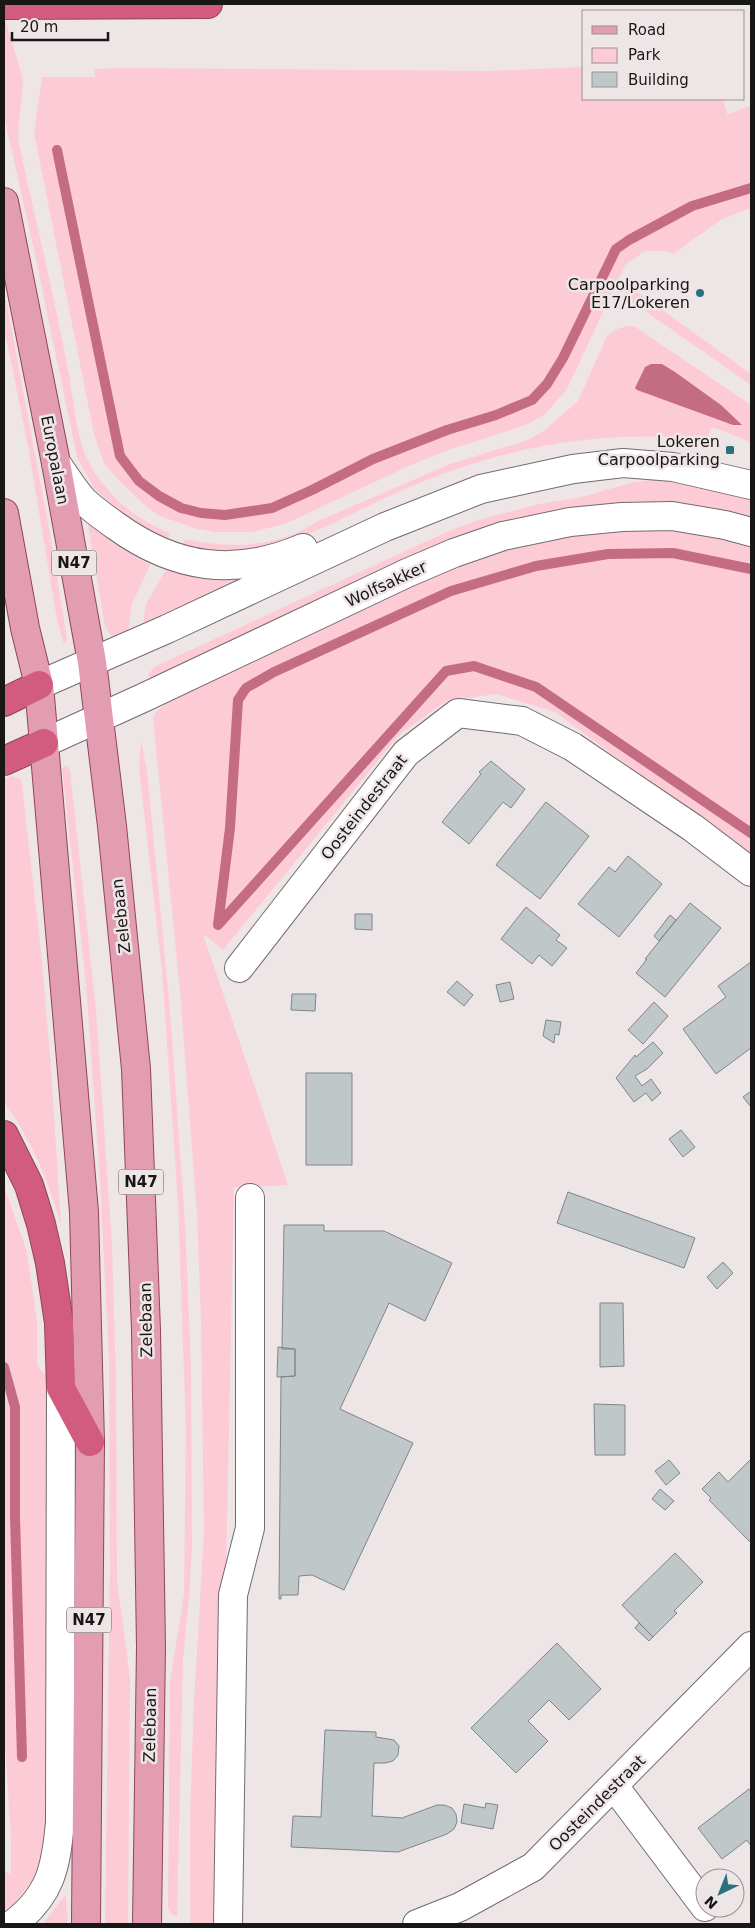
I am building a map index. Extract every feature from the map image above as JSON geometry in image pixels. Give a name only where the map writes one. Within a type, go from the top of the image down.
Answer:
[{"type":"highway","points":[[4,5],[208,4]]},
{"type":"highway","points":[[4,702],[39,685]]},
{"type":"highway","points":[[4,761],[44,743]]},
{"type":"highway","points":[[4,1135],[29,1185],[50,1263],[60,1323],[61,1388],[90,1442]]},
{"type":"main road","name":"Europalaan","points":[[4,202],[56,463],[92,662],[99,719]]},
{"type":"main road","name":"N47","points":[[4,513],[25,628],[39,685],[84,1212],[90,1442],[86,1924]]},
{"type":"main road","name":"Zelebaan","points":[[99,719],[112,826],[135,1060],[142,1184],[151,1647],[147,1924]]},
{"type":"street","points":[[56,463],[83,500],[102,516],[142,543],[182,560],[232,566],[267,562],[293,552],[464,476],[502,467],[573,469]]},
{"type":"street","points":[[39,685],[167,629],[385,527],[481,489],[573,469],[623,464],[673,467],[751,485]]},
{"type":"street","name":"Wolfsakker","points":[[44,743],[99,719],[407,573],[454,553],[503,536],[570,522],[622,517],[672,516],[726,525],[751,532]]},
{"type":"street","name":"Oosteindestraat","points":[[239,968],[406,753],[458,713],[522,721],[573,747],[692,828],[751,872]]},
{"type":"street","points":[[228,1924],[233,1595],[250,1528],[250,1198]]},
{"type":"street","points":[[13,1924],[29,1912],[52,1877],[58,1849],[60,1822],[61,1388]]},
{"type":"street","name":"Oosteindestraat","points":[[417,1924],[460,1908],[533,1867],[751,1646]]},
{"type":"street","points":[[614,1786],[695,1895]]},
{"type":"green space","points":[[4,15],[22,76],[23,87],[18,128],[19,143],[57,313],[77,427],[83,449],[94,471],[112,494],[133,513],[170,533],[168,539],[144,529],[114,507],[94,488],[77,457],[4,116]]},
{"type":"green space","points":[[582,67],[582,100],[723,100],[727,114],[751,106],[751,208],[722,219],[673,254],[666,251],[645,251],[625,265],[567,389],[545,414],[530,423],[448,450],[411,465],[287,523],[253,532],[216,532],[198,529],[160,516],[147,507],[120,482],[104,463],[94,434],[34,133],[42,77],[95,77],[94,69],[121,68],[488,71]]},
{"type":"green space","points":[[629,286],[751,374],[751,385],[628,299],[626,292]]},
{"type":"green space","points":[[4,289],[53,550],[67,640],[64,644],[57,620],[28,446],[4,328]]},
{"type":"green space","points":[[634,326],[751,405],[751,442],[712,427],[707,439],[674,437],[611,438],[580,440],[550,445],[488,459],[445,473],[279,545],[245,552],[227,553],[183,545],[185,539],[236,545],[253,544],[286,537],[316,522],[450,464],[528,440],[544,431],[578,401],[607,336],[617,329]]},
{"type":"green space","points":[[657,479],[711,485],[751,496],[751,519],[617,504],[156,680],[151,679],[148,674],[156,666],[449,531],[478,520],[539,504],[582,497],[630,483]]},
{"type":"green space","points":[[90,523],[120,546],[151,563],[132,604],[128,632],[121,639],[111,636],[105,626],[88,526]]},
{"type":"green space","points":[[681,531],[751,543],[751,856],[555,712],[496,694],[446,701],[399,735],[223,950],[203,934],[288,1185],[234,1188],[219,1912],[214,1924],[190,1924],[190,1814],[194,1701],[204,1533],[201,1320],[197,1214],[180,991],[153,718],[156,712],[176,695],[448,569],[516,542],[578,532]]},
{"type":"green space","points":[[167,568],[187,575],[242,578],[241,584],[142,630],[146,604]]},
{"type":"green space","points":[[141,741],[147,770],[170,1011],[185,1223],[191,1367],[192,1546],[183,1660],[177,1916],[171,1914],[168,1908],[170,1683],[184,1594],[186,1431],[178,1202],[162,970],[139,768]]},
{"type":"green space","points":[[65,765],[70,771],[96,1010],[112,1244],[116,1379],[117,1580],[130,1678],[128,1924],[105,1924],[110,1567],[109,1360],[100,1180],[86,983],[62,769]]},
{"type":"green space","points":[[12,776],[20,779],[22,784],[42,961],[61,1225],[51,1192],[38,1161],[23,1131],[4,1102],[4,779]]},
{"type":"green space","points":[[4,1186],[27,1252],[37,1321],[37,1365],[47,1377],[49,1536],[45,1839],[43,1855],[32,1881],[11,1907],[4,1911],[4,1870],[11,1876],[11,1839],[4,1726]]},
{"type":"green space","points":[[65,1895],[68,1924],[43,1924]]},
{"type":"shaded area","points":[[651,364],[662,364],[675,372],[721,405],[742,425],[733,425],[637,390],[635,388],[645,367]]},
{"type":"building","points":[[491,761],[525,789],[511,808],[503,802],[469,844],[442,822],[481,774],[479,772]]},
{"type":"building","points":[[546,802],[589,836],[540,899],[496,865]]},
{"type":"building","points":[[628,856],[662,884],[619,937],[578,904],[609,867],[615,872]]},
{"type":"building","points":[[690,903],[721,928],[665,997],[636,973]]},
{"type":"building","points":[[526,907],[560,935],[556,940],[567,948],[552,966],[539,955],[532,964],[501,939]]},
{"type":"building","points":[[355,914],[372,914],[372,930],[355,929]]},
{"type":"building","points":[[670,915],[676,920],[659,941],[654,936]]},
{"type":"building","points":[[751,962],[751,1048],[716,1074],[683,1029],[726,997],[718,986]]},
{"type":"building","points":[[457,981],[473,995],[464,1006],[447,992]]},
{"type":"building","points":[[510,982],[514,999],[500,1002],[496,985]]},
{"type":"building","points":[[292,994],[316,994],[315,1011],[291,1010]]},
{"type":"building","points":[[654,1002],[668,1016],[643,1044],[628,1030]]},
{"type":"building","points":[[546,1020],[561,1022],[559,1035],[555,1034],[554,1043],[543,1036]]},
{"type":"building","points":[[653,1042],[663,1053],[647,1069],[635,1076],[642,1086],[651,1079],[661,1093],[652,1101],[646,1093],[634,1102],[616,1078],[635,1055],[636,1057]]},
{"type":"building","points":[[306,1073],[352,1073],[352,1165],[306,1165]]},
{"type":"building","points":[[751,1091],[751,1107],[743,1097]]},
{"type":"building","points":[[681,1130],[695,1147],[683,1157],[669,1139]]},
{"type":"building","points":[[568,1192],[695,1238],[684,1268],[557,1223]]},
{"type":"building","points":[[284,1225],[324,1225],[324,1231],[384,1231],[452,1263],[425,1321],[389,1303],[340,1409],[413,1443],[344,1590],[312,1575],[299,1576],[298,1595],[281,1595],[281,1599],[279,1599],[281,1377],[295,1376],[295,1349],[282,1349]]},
{"type":"building","points":[[723,1262],[733,1273],[717,1289],[707,1277]]},
{"type":"building","points":[[600,1303],[623,1303],[624,1366],[600,1367]]},
{"type":"building","points":[[278,1347],[295,1349],[295,1376],[277,1377]]},
{"type":"building","points":[[594,1404],[625,1405],[625,1455],[595,1455]]},
{"type":"building","points":[[751,1459],[751,1543],[709,1500],[711,1498],[702,1489],[719,1472],[728,1482]]},
{"type":"building","points":[[669,1460],[680,1473],[666,1485],[655,1471]]},
{"type":"building","points":[[660,1489],[674,1501],[665,1510],[652,1499]]},
{"type":"building","points":[[675,1553],[703,1582],[674,1611],[677,1613],[653,1637],[622,1605]]},
{"type":"building","points":[[639,1623],[653,1637],[649,1641],[635,1628]]},
{"type":"building","points":[[557,1643],[601,1689],[569,1720],[549,1700],[528,1721],[548,1741],[516,1773],[471,1728]]},
{"type":"building","points":[[325,1730],[376,1732],[376,1737],[394,1740],[399,1746],[398,1755],[393,1761],[374,1763],[372,1816],[402,1818],[437,1805],[444,1805],[452,1808],[456,1814],[457,1822],[454,1829],[447,1834],[398,1852],[291,1847],[293,1816],[321,1817]]},
{"type":"building","points":[[749,1789],[751,1792],[751,1846],[747,1840],[722,1859],[698,1828]]},
{"type":"building","points":[[486,1803],[498,1805],[493,1829],[461,1823],[464,1804],[485,1808]]},
{"type":"waterway","points":[[57,150],[120,456],[139,481],[159,496],[181,508],[201,513],[225,515],[272,508],[373,459],[447,430],[496,415],[532,400],[547,384],[563,358],[616,249],[692,206],[751,188]]},
{"type":"waterway","points":[[218,925],[230,828],[238,700],[246,688],[274,672],[451,591],[536,566],[608,554],[673,553],[751,569]]},
{"type":"waterway","points":[[218,925],[446,671],[474,666],[536,687],[751,833]]},
{"type":"waterway","points":[[4,1367],[15,1407],[15,1517],[22,1757]]},
{"type":"place","name":"Carpoolparking E17/Lokeren","points":[[700,293]]},
{"type":"place","name":"Lokeren Carpoolparking","points":[[730,450]]}]
